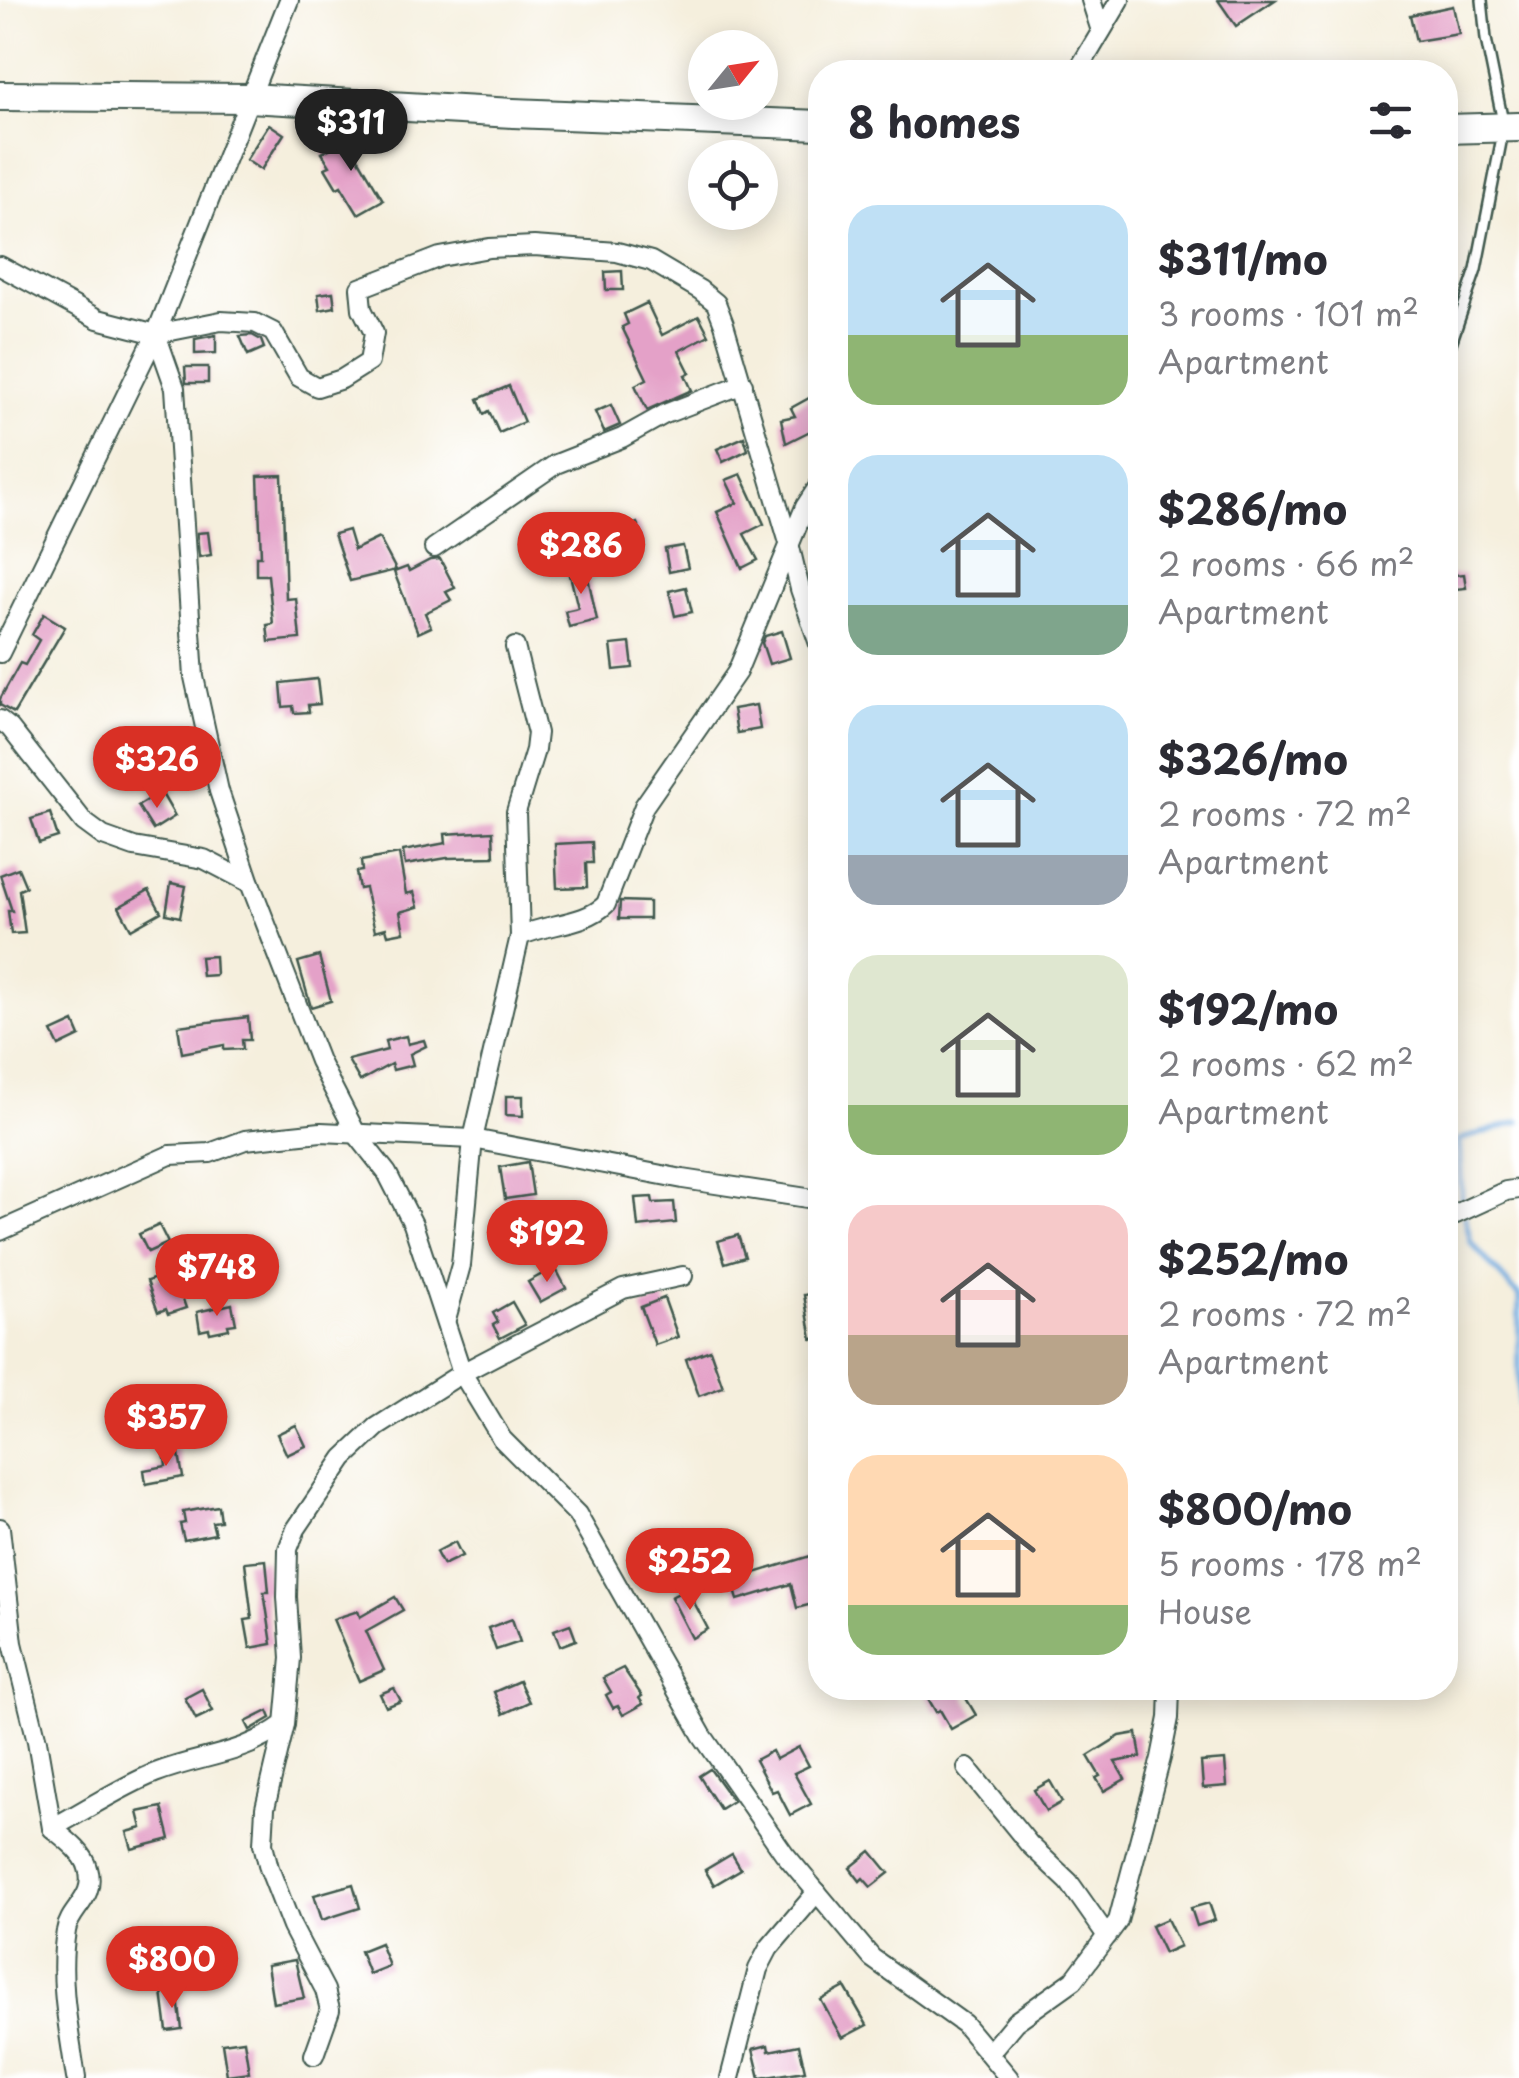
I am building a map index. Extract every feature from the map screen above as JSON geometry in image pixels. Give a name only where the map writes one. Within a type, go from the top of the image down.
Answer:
[{"type":"main road","points":[[0,96],[249,98],[514,114],[808,125]]},
{"type":"main road","points":[[1458,129],[1512,127]]},
{"type":"street","points":[[0,654],[156,334],[289,0]]},
{"type":"street","points":[[1092,0],[1101,31]]},
{"type":"street","points":[[1084,60],[1120,0]]},
{"type":"street","points":[[0,266],[98,319],[156,334],[221,321],[255,323],[273,332],[299,377],[317,387],[342,379],[368,362],[374,334],[362,309],[360,288],[440,257],[490,248],[576,247],[651,261],[716,303],[808,612]]},
{"type":"street","points":[[156,334],[176,388],[194,677],[219,791],[312,1046],[356,1135],[387,1173],[412,1224],[462,1374],[502,1439],[577,1514],[702,1735],[784,1852],[872,1958],[964,2024],[1009,2078]]},
{"type":"street","points":[[434,548],[556,464],[622,438],[665,414],[743,384]]},
{"type":"street","points":[[520,936],[550,924],[595,914],[606,904],[644,806],[737,672],[808,501]]},
{"type":"street","points":[[446,1322],[461,1264],[473,1139],[520,936],[516,812],[535,750],[536,733],[514,647]]},
{"type":"street","points":[[0,720],[84,822],[103,836],[134,847],[204,859],[250,882]]},
{"type":"street","points":[[0,1231],[170,1155],[210,1153],[245,1140],[321,1132],[473,1139],[683,1179],[808,1195]]},
{"type":"street","points":[[1458,1214],[1519,1188]]},
{"type":"street","points":[[314,2055],[330,2010],[325,1990],[292,1928],[263,1844],[266,1808],[285,1724],[291,1658],[288,1549],[296,1529],[344,1458],[377,1427],[462,1374],[623,1289],[684,1276]]},
{"type":"street","points":[[0,1528],[13,1643],[37,1741],[52,1828],[72,1844],[88,1868],[87,1899],[66,1927],[65,1995],[76,2078]]},
{"type":"street","points":[[990,2052],[1015,2022],[1074,1980],[1118,1921],[1142,1822],[1154,1790],[1170,1700]]},
{"type":"street","points":[[52,1828],[150,1775],[235,1752],[285,1724]]},
{"type":"street","points":[[967,1768],[1029,1844],[1069,1882],[1108,1936]]},
{"type":"street","points":[[730,2078],[758,1969],[769,1948],[817,1892]]},
{"type":"lane","points":[[1458,323],[1476,270],[1512,127],[1486,40],[1482,0]]},
{"type":"building","points":[[1218,0],[1275,0],[1236,26]]},
{"type":"building","points":[[1453,6],[1459,34],[1416,41],[1410,15]]},
{"type":"building","points":[[269,124],[284,134],[261,170],[246,160]]},
{"type":"building","points":[[343,132],[383,200],[358,214],[325,168],[330,166],[322,153],[331,148],[327,142]]},
{"type":"building","points":[[622,271],[623,290],[606,290],[605,272]]},
{"type":"building","points":[[333,292],[335,307],[320,310],[318,294]]},
{"type":"building","points":[[647,303],[662,335],[699,316],[709,335],[679,351],[690,373],[685,375],[692,390],[647,410],[635,385],[647,379],[622,327],[628,324],[624,314]]},
{"type":"building","points":[[216,335],[216,353],[195,354],[195,339]]},
{"type":"building","points":[[252,335],[261,340],[264,348],[248,355],[240,336]]},
{"type":"building","points":[[185,367],[208,367],[208,383],[186,383]]},
{"type":"building","points":[[509,386],[524,422],[499,433],[489,411],[484,414],[478,399]]},
{"type":"building","points":[[808,399],[808,432],[786,443],[781,419],[795,416],[791,408]]},
{"type":"building","points":[[611,405],[620,425],[604,432],[595,412]]},
{"type":"building","points":[[744,437],[748,450],[723,462],[717,449]]},
{"type":"building","points":[[741,474],[764,524],[744,534],[758,560],[742,568],[717,512],[737,503],[726,480]]},
{"type":"building","points":[[282,475],[286,599],[296,598],[300,639],[269,642],[267,625],[273,624],[268,575],[256,575],[256,556],[261,556],[258,476]]},
{"type":"building","points":[[637,523],[645,544],[629,549],[621,529]]},
{"type":"building","points":[[348,530],[354,550],[379,538],[396,570],[350,581],[334,534]]},
{"type":"building","points":[[208,532],[211,555],[199,557],[197,533]]},
{"type":"building","points":[[683,546],[688,568],[669,572],[665,549]]},
{"type":"building","points":[[440,559],[455,588],[446,592],[451,600],[425,613],[431,627],[418,633],[394,572],[407,567],[409,571]]},
{"type":"building","points":[[585,563],[597,620],[569,627],[565,611],[578,608],[568,567]]},
{"type":"building","points":[[1464,574],[1466,588],[1458,589],[1458,575]]},
{"type":"building","points":[[686,587],[692,612],[675,616],[669,591]]},
{"type":"building","points":[[44,614],[65,627],[14,713],[0,705],[0,699],[20,663],[25,665],[39,640],[32,635]]},
{"type":"building","points":[[782,631],[790,658],[769,664],[762,643],[765,636]]},
{"type":"building","points":[[630,643],[633,668],[614,670],[611,645]]},
{"type":"building","points":[[317,679],[320,704],[308,705],[309,712],[294,713],[293,706],[283,707],[281,683]]},
{"type":"building","points":[[756,705],[760,729],[737,733],[733,709]]},
{"type":"building","points":[[172,748],[183,751],[193,781],[179,786],[169,757]]},
{"type":"building","points":[[161,792],[175,816],[153,830],[138,806]]},
{"type":"building","points":[[50,813],[58,837],[39,843],[31,819]]},
{"type":"building","points":[[493,831],[494,857],[447,858],[405,865],[403,851],[446,843],[445,834]]},
{"type":"building","points":[[592,842],[593,863],[586,863],[587,887],[557,888],[555,844]]},
{"type":"building","points":[[399,854],[406,894],[414,892],[418,907],[400,912],[404,932],[388,935],[386,928],[375,931],[365,888],[359,889],[356,872],[362,871],[361,861]]},
{"type":"building","points":[[18,868],[26,887],[19,890],[25,933],[11,934],[8,911],[12,911],[0,875]]},
{"type":"building","points":[[171,883],[186,886],[180,917],[166,914]]},
{"type":"building","points":[[149,890],[161,912],[131,929],[119,907]]},
{"type":"building","points":[[620,901],[649,902],[649,919],[619,919]]},
{"type":"building","points":[[215,956],[216,975],[202,976],[200,957]]},
{"type":"building","points":[[319,956],[331,1001],[311,1007],[298,962]]},
{"type":"building","points":[[248,1017],[250,1040],[242,1040],[243,1049],[224,1050],[224,1045],[182,1053],[178,1026]]},
{"type":"building","points":[[74,1022],[80,1036],[59,1046],[52,1032]]},
{"type":"building","points":[[406,1036],[408,1044],[424,1040],[426,1046],[410,1054],[413,1065],[393,1070],[391,1064],[360,1081],[348,1060],[387,1050],[385,1041]]},
{"type":"building","points":[[506,1096],[523,1096],[523,1116],[506,1115]]},
{"type":"building","points":[[528,1162],[533,1195],[505,1199],[500,1167]]},
{"type":"building","points":[[652,1197],[653,1203],[674,1202],[676,1223],[638,1227],[635,1198]]},
{"type":"building","points":[[159,1225],[168,1243],[148,1252],[139,1234]]},
{"type":"building","points":[[738,1235],[745,1257],[725,1263],[718,1241]]},
{"type":"building","points":[[555,1267],[566,1288],[540,1302],[528,1282]]},
{"type":"building","points":[[173,1272],[186,1308],[168,1314],[166,1309],[158,1312],[147,1281]]},
{"type":"building","points":[[664,1298],[678,1337],[655,1345],[641,1307]]},
{"type":"building","points":[[512,1302],[525,1325],[500,1338],[493,1325],[498,1322],[493,1313]]},
{"type":"building","points":[[232,1304],[236,1324],[210,1333],[209,1329],[200,1331],[197,1312]]},
{"type":"building","points":[[710,1350],[723,1387],[699,1396],[686,1359]]},
{"type":"building","points":[[296,1425],[306,1446],[287,1455],[277,1434]]},
{"type":"building","points":[[178,1449],[183,1477],[146,1484],[144,1470],[166,1466],[164,1452]]},
{"type":"building","points":[[218,1506],[220,1521],[212,1522],[215,1534],[184,1540],[180,1524],[185,1523],[183,1512]]},
{"type":"building","points":[[455,1542],[462,1556],[443,1565],[436,1552]]},
{"type":"building","points":[[808,1557],[808,1605],[797,1608],[791,1584],[738,1600],[732,1580]]},
{"type":"building","points":[[266,1560],[269,1592],[264,1592],[272,1644],[250,1648],[245,1620],[252,1619],[245,1562]]},
{"type":"building","points":[[687,1589],[708,1629],[692,1638],[671,1597]]},
{"type":"building","points":[[395,1597],[403,1610],[366,1631],[384,1670],[359,1681],[333,1619],[358,1611],[360,1617]]},
{"type":"building","points":[[512,1619],[520,1642],[496,1650],[488,1628]]},
{"type":"building","points":[[570,1624],[576,1640],[560,1646],[554,1630]]},
{"type":"building","points":[[623,1668],[642,1696],[639,1698],[643,1704],[623,1715],[618,1706],[613,1708],[606,1695],[611,1692],[603,1678]]},
{"type":"building","points":[[519,1681],[529,1702],[503,1714],[494,1692]]},
{"type":"building","points":[[394,1688],[401,1701],[386,1707],[380,1694]]},
{"type":"building","points":[[202,1689],[213,1711],[196,1719],[185,1698]]},
{"type":"building","points":[[929,1700],[967,1700],[976,1715],[951,1729],[940,1710],[936,1712]]},
{"type":"building","points":[[268,1711],[271,1718],[250,1730],[246,1722]]},
{"type":"building","points":[[1137,1733],[1141,1757],[1115,1762],[1125,1779],[1104,1791],[1088,1756],[1120,1736]]},
{"type":"building","points":[[799,1747],[809,1766],[794,1773],[811,1804],[790,1815],[755,1760],[772,1751],[776,1759]]},
{"type":"building","points":[[1225,1760],[1227,1786],[1203,1788],[1201,1762]]},
{"type":"building","points":[[710,1769],[733,1801],[720,1809],[699,1776]]},
{"type":"building","points":[[1050,1781],[1062,1802],[1046,1811],[1034,1790]]},
{"type":"building","points":[[162,1807],[170,1839],[132,1849],[127,1832],[142,1828],[138,1812]]},
{"type":"building","points":[[871,1851],[889,1873],[871,1887],[850,1868]]},
{"type":"building","points":[[732,1854],[741,1869],[714,1885],[705,1870]]},
{"type":"building","points":[[353,1884],[360,1908],[322,1920],[314,1895]]},
{"type":"building","points":[[1209,1903],[1215,1920],[1197,1926],[1191,1908]]},
{"type":"building","points":[[1167,1919],[1180,1946],[1164,1953],[1151,1926]]},
{"type":"building","points":[[380,1943],[389,1966],[369,1974],[360,1951]]},
{"type":"building","points":[[295,1960],[304,1998],[273,2003],[267,1965]]},
{"type":"building","points":[[845,1987],[867,2025],[842,2038],[821,2000]]},
{"type":"building","points":[[177,1991],[182,2029],[167,2031],[162,1992]]},
{"type":"building","points":[[244,2040],[249,2072],[227,2075],[222,2043]]},
{"type":"building","points":[[768,2045],[769,2051],[799,2045],[805,2071],[760,2078],[753,2049]]},
{"type":"waterway","points":[[1462,1206],[1459,1140],[1519,1122]]},
{"type":"waterway","points":[[1465,1217],[1471,1243],[1519,1296],[1519,1404]]}]
